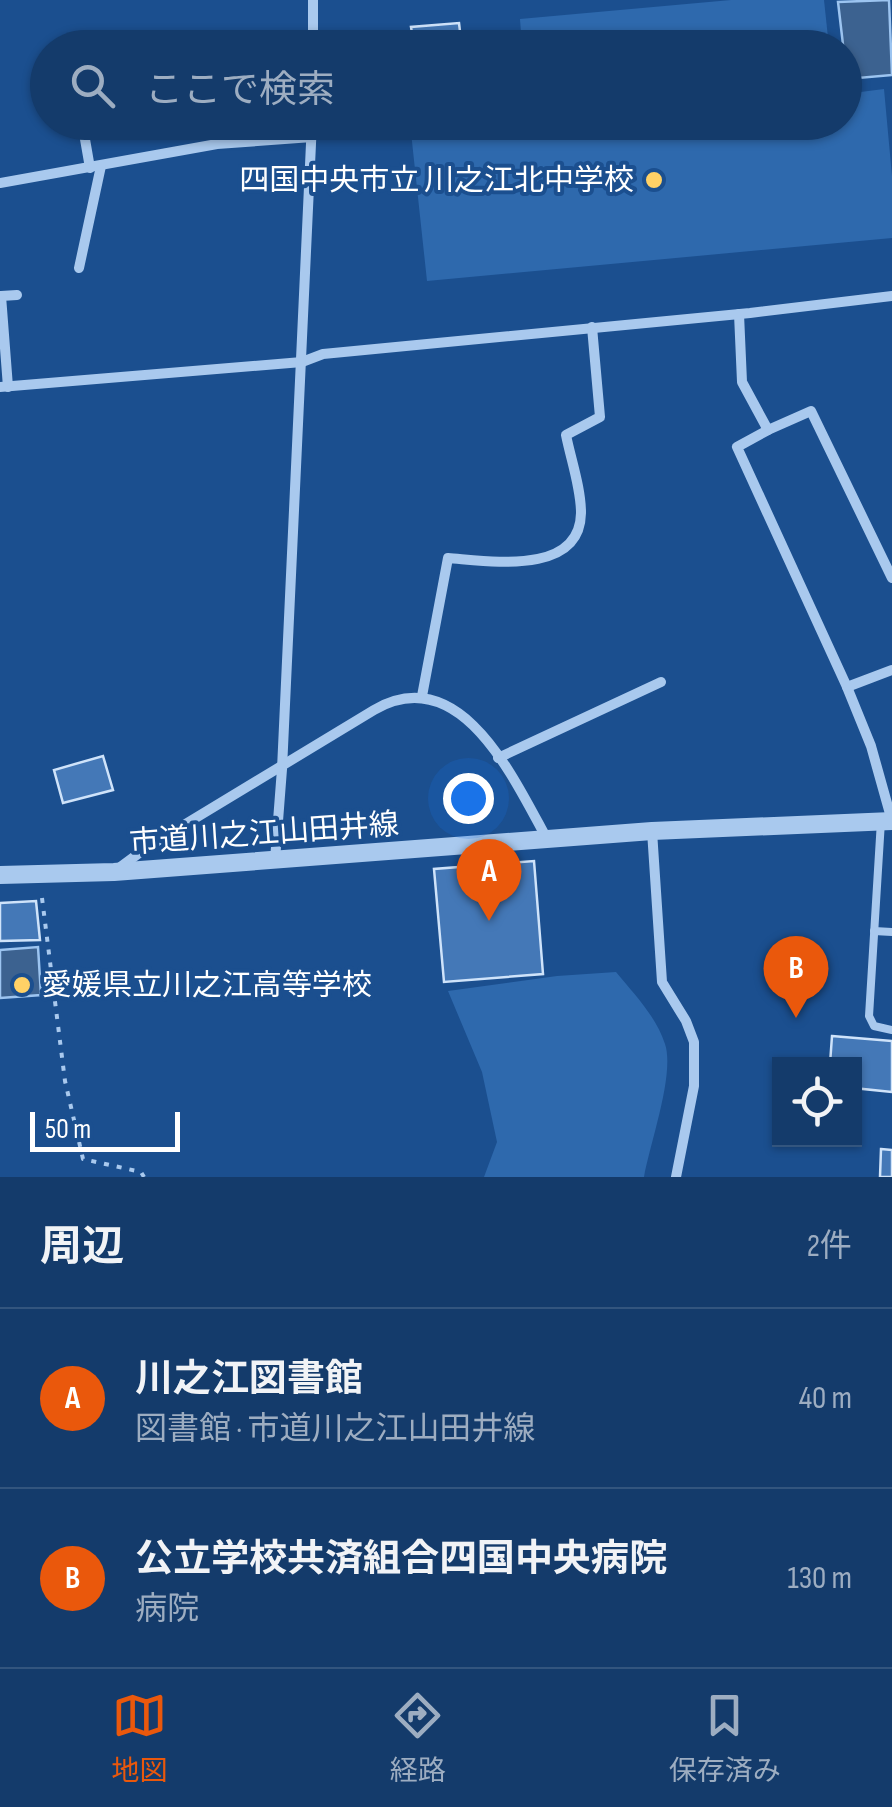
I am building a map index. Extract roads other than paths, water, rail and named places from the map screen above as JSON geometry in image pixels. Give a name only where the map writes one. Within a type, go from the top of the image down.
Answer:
[{"type":"street","points":[[313,0],[313,30]]},
{"type":"street","points":[[79,268],[95,167],[87,140]]},
{"type":"street","points":[[0,183],[217,144],[264,140]]},
{"type":"street","points":[[275,860],[312,140]]},
{"type":"street","points":[[17,294],[1,296],[4,387],[302,362],[323,354],[892,296]]},
{"type":"street","points":[[739,314],[742,382],[768,430]]},
{"type":"street","points":[[422,696],[448,558],[493,561],[552,556],[571,544],[580,528],[581,509],[566,435],[600,418],[592,328]]},
{"type":"street","points":[[887,821],[871,746],[737,447],[811,411],[892,578]]},
{"type":"street","points":[[847,687],[892,670]]},
{"type":"street","points":[[498,758],[661,682]]},
{"type":"street","points":[[114,872],[146,848],[391,700],[422,696],[446,703],[484,739],[547,839]]},
{"type":"street","name":"市道川之江山田井線","points":[[0,876],[114,872],[652,831],[887,821]]},
{"type":"street","points":[[652,831],[662,982],[686,1020],[694,1042],[694,1086],[676,1177]]},
{"type":"lane","points":[[887,821],[869,1016],[874,1026],[892,1030]]},
{"type":"lane","points":[[874,931],[892,932]]},
{"type":"place","name":"四国中央市立 川之江北中学校","points":[[654,180]]},
{"type":"place","name":"川之江図書館","points":[[489,921]]},
{"type":"place","name":"愛媛県立川之江高等学校","points":[[22,985]]},
{"type":"place","name":"公立学校共済組合四国中央病院","points":[[796,1018]]}]
